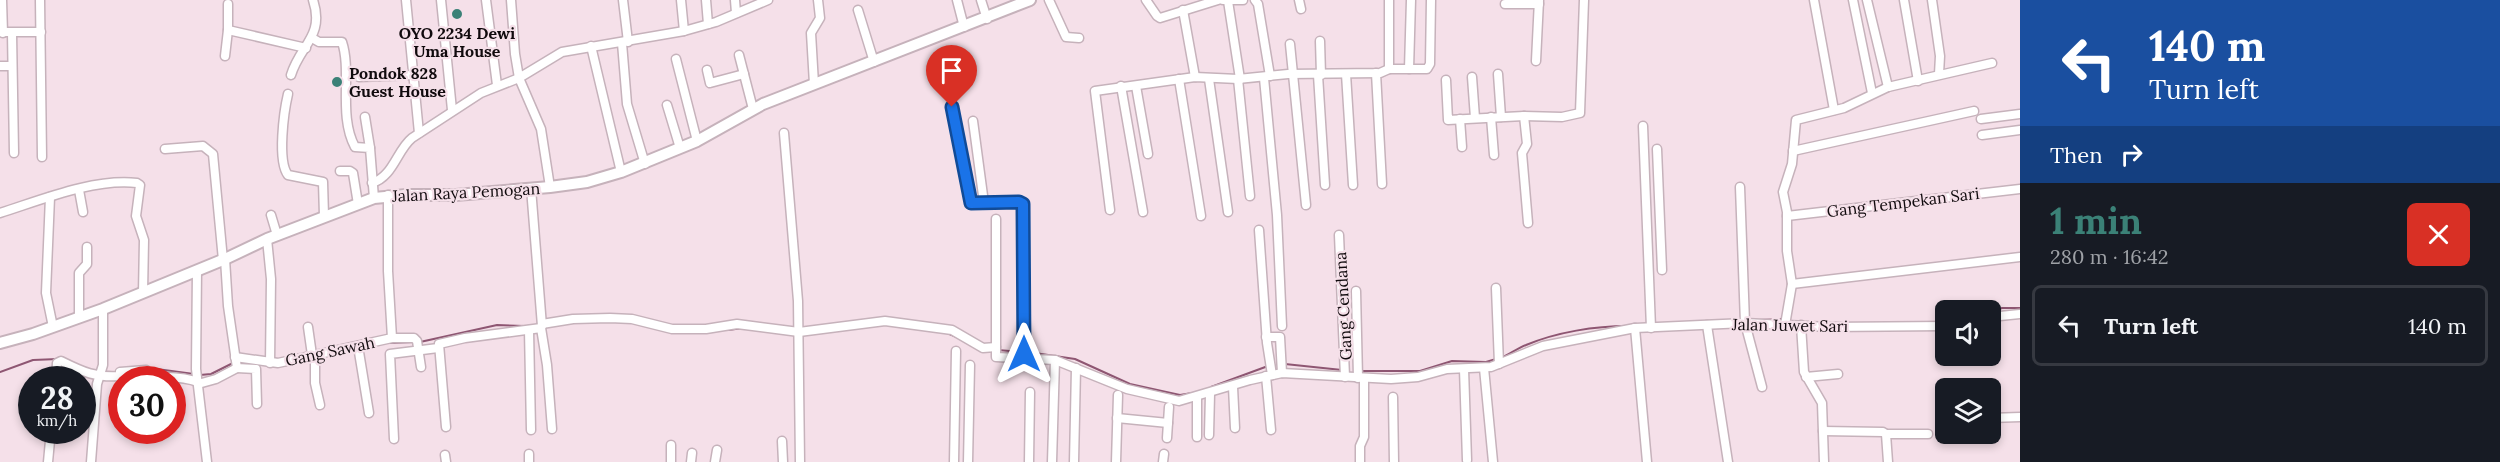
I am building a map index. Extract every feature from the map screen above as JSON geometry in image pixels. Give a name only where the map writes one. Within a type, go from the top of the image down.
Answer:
[{"type":"street","points":[[2,0],[5,33],[12,66],[14,153]]},
{"type":"street","points":[[40,0],[42,157]]},
{"type":"street","points":[[291,75],[299,57],[312,38],[316,16],[313,0]]},
{"type":"street","points":[[406,0],[419,133]]},
{"type":"street","points":[[441,0],[452,110]]},
{"type":"street","points":[[486,0],[496,85]]},
{"type":"street","points":[[511,0],[514,54],[519,78],[541,129],[550,187]]},
{"type":"street","points":[[623,0],[623,81],[627,104],[645,164]]},
{"type":"street","points":[[681,0],[684,31]]},
{"type":"street","points":[[706,0],[708,24]]},
{"type":"street","points":[[735,0],[736,13]]},
{"type":"street","points":[[373,190],[386,175],[407,142],[419,133],[452,110],[496,85],[519,78],[562,52],[623,46],[684,31],[768,0]]},
{"type":"street","points":[[814,84],[811,33],[820,18],[818,0]]},
{"type":"street","points":[[957,0],[964,27]]},
{"type":"street","points":[[981,0],[987,19]]},
{"type":"street","name":"Jalan Raya Pemogan","points":[[0,343],[79,318],[224,260],[272,237],[358,204],[373,190],[387,195],[456,195],[587,182],[621,172],[697,141],[753,109],[987,19],[1030,0]]},
{"type":"street","points":[[1049,0],[1066,37],[1079,38]]},
{"type":"street","points":[[1146,0],[1158,18],[1221,0],[1243,0]]},
{"type":"street","points":[[1254,0],[1258,4],[1267,77],[1282,326]]},
{"type":"street","points":[[1389,0],[1389,69]]},
{"type":"street","points":[[1409,69],[1411,0]]},
{"type":"street","points":[[1110,210],[1095,91],[1195,77],[1239,79],[1293,74],[1376,73],[1389,69],[1425,70],[1430,67],[1431,0]]},
{"type":"street","points":[[1446,80],[1448,120],[1524,116],[1562,117],[1580,113],[1584,0]]},
{"type":"street","points":[[1814,0],[1834,111]]},
{"type":"street","points":[[1853,0],[1872,93]]},
{"type":"street","points":[[1867,0],[1888,87]]},
{"type":"street","points":[[1904,0],[1918,81]]},
{"type":"street","points":[[1932,0],[1940,56],[1939,74]]},
{"type":"street","points":[[1228,1],[1239,79],[1250,196]]},
{"type":"street","points":[[1505,4],[1539,2],[1536,61]]},
{"type":"street","points":[[225,56],[228,4]]},
{"type":"street","points":[[858,10],[873,62]]},
{"type":"street","points":[[1183,10],[1195,77]]},
{"type":"street","points":[[228,30],[306,48]]},
{"type":"street","points":[[5,33],[41,32]]},
{"type":"street","points":[[312,38],[319,42],[342,42],[345,55],[346,105],[352,143],[357,148],[370,148]]},
{"type":"street","points":[[1320,41],[1319,75],[1325,185]]},
{"type":"street","points":[[1290,44],[1306,205]]},
{"type":"street","points":[[592,50],[621,172]]},
{"type":"street","points":[[739,55],[753,109]]},
{"type":"street","points":[[676,59],[697,141]]},
{"type":"street","points":[[1786,320],[1792,284],[1783,192],[1792,164],[1796,120],[1834,111],[1888,87],[1992,63]]},
{"type":"street","points":[[0,66],[12,66]]},
{"type":"street","points":[[707,69],[710,83],[744,74]]},
{"type":"street","points":[[1376,73],[1382,184]]},
{"type":"street","points":[[1346,74],[1353,185]]},
{"type":"street","points":[[1498,74],[1501,117]]},
{"type":"street","points":[[359,77],[413,75]]},
{"type":"street","points":[[1472,77],[1475,118]]},
{"type":"street","points":[[1179,79],[1201,216]]},
{"type":"street","points":[[1209,79],[1228,212]]},
{"type":"street","points":[[1122,86],[1143,212]]},
{"type":"street","points":[[1136,86],[1148,154]]},
{"type":"street","points":[[288,94],[283,142],[284,170],[288,175],[324,182],[324,216]]},
{"type":"street","points":[[667,105],[680,148]]},
{"type":"street","points":[[952,107],[969,199],[974,204],[1019,202],[1023,204],[1024,354]]},
{"type":"street","points":[[1793,151],[1974,111]]},
{"type":"street","points":[[1982,119],[2020,114]]},
{"type":"street","points":[[1524,116],[1527,144],[1522,153],[1528,223]]},
{"type":"street","points":[[365,117],[373,190]]},
{"type":"street","points":[[1491,117],[1494,155]]},
{"type":"street","points":[[1460,119],[1462,147]]},
{"type":"street","points":[[973,121],[984,203]]},
{"type":"street","points":[[1643,126],[1651,326]]},
{"type":"street","points":[[1982,135],[2020,130]]},
{"type":"street","points":[[784,133],[798,334],[800,462]]},
{"type":"street","points":[[165,149],[203,146],[213,154],[235,362]]},
{"type":"street","points":[[1657,149],[1662,270]]},
{"type":"street","points":[[340,171],[353,173],[358,204]]},
{"type":"street","points":[[0,213],[98,185],[132,182],[140,185],[136,216],[144,240],[143,293]]},
{"type":"street","points":[[1740,187],[1745,321],[1762,387]]},
{"type":"street","points":[[531,188],[541,326],[547,365],[552,429]]},
{"type":"street","name":"Gang Tempekan Sari","points":[[1786,216],[2020,189]]},
{"type":"street","points":[[79,190],[83,212]]},
{"type":"street","name":"Gang Sawah","points":[[235,362],[270,363],[314,358],[359,351],[392,338],[387,195]]},
{"type":"street","points":[[50,197],[46,293],[53,327]]},
{"type":"street","points":[[270,363],[271,215]]},
{"type":"street","points":[[996,219],[996,351]]},
{"type":"street","points":[[1260,230],[1271,430]]},
{"type":"street","name":"Gang Cendana","points":[[1339,235],[1346,373]]},
{"type":"street","points":[[79,318],[79,273],[87,264],[87,247]]},
{"type":"street","points":[[1648,248],[1661,247]]},
{"type":"street","points":[[1792,284],[2020,257]]},
{"type":"street","points":[[197,270],[196,369],[207,462]]},
{"type":"street","points":[[1496,288],[1499,362]]},
{"type":"street","points":[[1356,291],[1364,437],[1360,446],[1360,462]]},
{"type":"street","points":[[91,462],[98,384],[102,372],[103,309]]},
{"type":"street","points":[[2001,316],[2020,314]]},
{"type":"street","name":"Jalan Juwet Sari","points":[[417,345],[438,348],[443,342],[529,330],[573,319],[632,319],[672,329],[706,329],[737,324],[798,334],[885,321],[952,330],[983,348],[996,351],[1004,359],[1024,354],[1055,360],[1127,389],[1173,401],[1210,394],[1282,368],[1409,378],[1448,369],[1484,368],[1543,346],[1615,330],[1651,326],[1786,320],[1801,325],[1828,327],[1935,326]]},
{"type":"street","points":[[1707,325],[1728,462]]},
{"type":"street","points":[[1801,325],[1806,377],[1821,400],[1824,462]]},
{"type":"street","points":[[308,327],[320,405]]},
{"type":"street","points":[[1635,328],[1647,462]]},
{"type":"street","points":[[529,330],[531,430]]},
{"type":"street","points":[[1266,337],[1280,337],[1282,368]]},
{"type":"street","points":[[392,338],[412,338],[417,345],[421,367]]},
{"type":"street","points":[[394,439],[390,354],[417,345]]},
{"type":"street","points":[[438,348],[446,426]]},
{"type":"street","points":[[359,351],[369,413]]},
{"type":"street","points":[[954,462],[956,351]]},
{"type":"street","points":[[1052,462],[1055,360]]},
{"type":"street","points":[[57,366],[61,361],[71,366]]},
{"type":"street","points":[[186,379],[198,383],[216,379],[235,362]]},
{"type":"street","points":[[235,362],[256,369],[257,404]]},
{"type":"street","points":[[968,462],[970,365]]},
{"type":"street","points":[[1074,462],[1076,368]]},
{"type":"street","points":[[1484,368],[1493,462]]},
{"type":"street","points":[[1464,369],[1467,460]]},
{"type":"street","points":[[96,372],[108,373]]},
{"type":"street","points":[[1806,377],[1838,374]]},
{"type":"street","points":[[1233,387],[1235,428]]},
{"type":"street","points":[[1029,462],[1030,392]]},
{"type":"street","points":[[1209,435],[1210,394]]},
{"type":"street","points":[[1116,462],[1118,395]]},
{"type":"street","points":[[1197,397],[1197,437]]},
{"type":"street","points":[[1392,397],[1394,462]]},
{"type":"street","points":[[1167,438],[1169,407]]},
{"type":"street","points":[[2001,418],[2020,417]]},
{"type":"street","points":[[1117,418],[1168,423]]},
{"type":"street","points":[[1823,431],[1928,434]]},
{"type":"street","points":[[1886,434],[1888,462]]},
{"type":"street","points":[[782,441],[783,462]]},
{"type":"street","points":[[48,462],[50,444]]},
{"type":"street","points":[[671,445],[671,462]]},
{"type":"street","points":[[716,462],[717,450]]},
{"type":"waterway","points":[[2001,308],[2020,308]]},
{"type":"waterway","points":[[1759,320],[1784,319]]},
{"type":"waterway","points":[[420,342],[497,325],[524,326]]},
{"type":"waterway","points":[[1501,358],[1538,340],[1563,333],[1628,326]]},
{"type":"waterway","points":[[728,330],[743,328]]},
{"type":"waterway","points":[[947,333],[959,338]]},
{"type":"waterway","points":[[388,343],[412,342]]},
{"type":"waterway","points":[[998,350],[1022,352]]},
{"type":"waterway","points":[[1028,352],[1075,359],[1130,384],[1180,395],[1192,393]]},
{"type":"waterway","points":[[0,372],[33,360],[58,359]]},
{"type":"waterway","points":[[1360,371],[1420,371],[1452,361],[1486,362],[1496,359]]},
{"type":"waterway","points":[[200,375],[211,374],[233,363]]},
{"type":"waterway","points":[[1285,364],[1342,370]]},
{"type":"waterway","points":[[273,366],[288,365]]},
{"type":"waterway","points":[[1211,387],[1268,366]]},
{"type":"waterway","points":[[186,373],[194,374]]},
{"type":"place","name":"OYO 2234 Dewi Uma House","points":[[457,14]]},
{"type":"place","name":"Pondok 828 Guest House","points":[[337,82]]},
{"type":"route","points":[[952,107],[971,203],[1019,202],[1023,204],[1024,354]]}]
